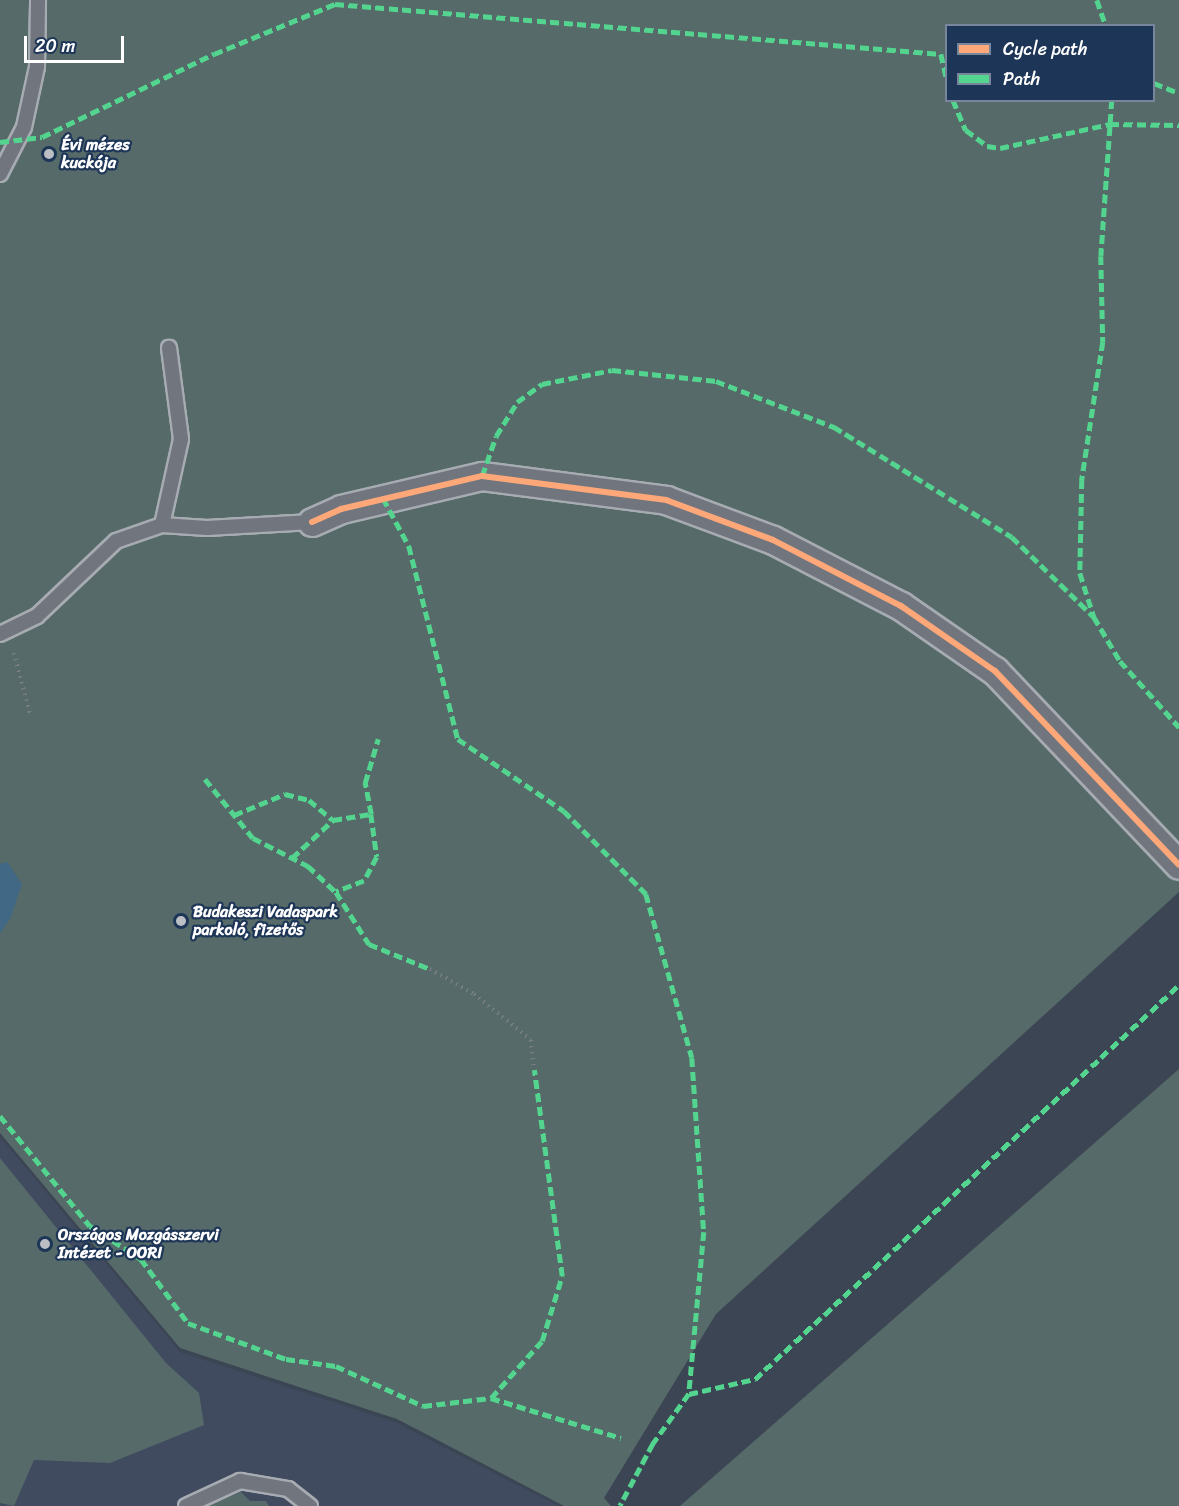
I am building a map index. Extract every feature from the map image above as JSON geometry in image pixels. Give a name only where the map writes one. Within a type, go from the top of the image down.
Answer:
[{"type":"street","points":[[312,522],[341,509],[482,476],[666,500],[773,540],[901,606],[995,671],[1179,865]]},
{"type":"lane","points":[[0,174],[26,117],[37,67],[39,0]]},
{"type":"lane","points":[[162,525],[182,439],[169,348]]},
{"type":"lane","points":[[4,632],[37,616],[116,541],[162,525],[207,528],[312,522]]},
{"type":"lane","points":[[186,1506],[240,1481],[288,1489],[310,1506]]},
{"type":"path","points":[[4,632],[30,714]]},
{"type":"path","points":[[430,969],[474,994],[531,1040],[534,1071]]},
{"type":"shaded area","points":[[7,862],[22,884],[10,919],[0,933],[0,864]]},
{"type":"shaded area","name":"Országos Mozgásszervi Intézet - OORI","points":[[0,1137],[180,1352],[397,1423],[558,1506],[0,1506]]},
{"type":"green space","points":[[0,0],[1179,0],[1179,892],[716,1314],[604,1498],[611,1506],[564,1506],[397,1419],[180,1348],[0,1133]]},
{"type":"green space","points":[[1179,1069],[1179,1506],[680,1506]]},
{"type":"green space","points":[[0,1158],[166,1363],[199,1393],[204,1425],[110,1463],[34,1460],[14,1506],[0,1503]]},
{"type":"green space","points":[[241,1492],[250,1501],[266,1501],[269,1506],[207,1506]]},
{"type":"marked path","points":[[1097,0],[1105,24]]},
{"type":"marked path","points":[[0,142],[42,137],[214,54],[335,4],[941,54],[945,72]]},
{"type":"marked path","points":[[1155,83],[1179,93]]},
{"type":"marked path","points":[[954,102],[966,130],[987,146],[1000,148],[1110,124],[1179,125]]},
{"type":"marked path","points":[[1112,102],[1101,256],[1103,342],[1082,480],[1080,573],[1094,617],[1120,661],[1179,727]]},
{"type":"marked path","points":[[482,476],[496,436],[517,402],[542,384],[612,370],[716,381],[834,427],[1012,537],[1094,617]]},
{"type":"marked path","points":[[383,498],[409,546],[458,739],[564,811],[646,894],[692,1058],[704,1232],[689,1394],[653,1444],[620,1506]]},
{"type":"marked path","points":[[371,814],[365,783],[378,739]]},
{"type":"marked path","points":[[205,779],[253,838],[308,866],[336,892],[369,944],[430,969]]},
{"type":"marked path","points":[[234,815],[285,794],[309,800],[333,820]]},
{"type":"marked path","points":[[292,858],[333,820],[371,814],[377,857],[364,881],[336,892]]},
{"type":"marked path","points":[[689,1394],[755,1379],[1179,985]]},
{"type":"marked path","points":[[0,1116],[90,1226],[141,1259],[188,1323],[286,1359],[336,1366],[423,1406],[491,1398],[542,1341],[562,1276],[534,1070]]},
{"type":"marked path","points":[[491,1398],[621,1438]]},
{"type":"cycle path","points":[[312,522],[341,509],[482,476],[666,500],[773,540],[901,606],[995,671],[1179,865]]},
{"type":"place","name":"Évi mézes kuckója","points":[[49,154]]},
{"type":"place","name":"Budakeszi Vadaspark parkoló, fizetős","points":[[181,921]]},
{"type":"place","name":"Országos Mozgásszervi Intézet - OORI","points":[[45,1244]]}]
